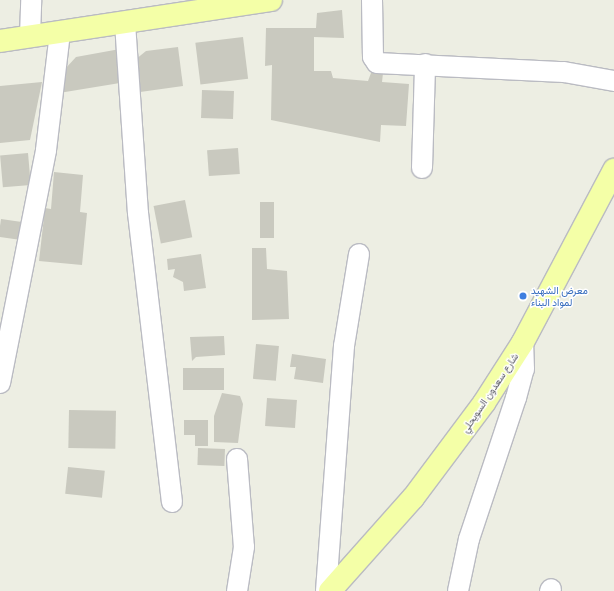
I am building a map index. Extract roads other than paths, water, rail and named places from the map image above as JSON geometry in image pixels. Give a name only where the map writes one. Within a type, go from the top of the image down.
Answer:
[{"type":"main road","points":[[0,41],[125,23],[190,6],[271,0]]},
{"type":"main road","name":"شارع سعدون السويحلي","points":[[330,591],[413,498],[459,440],[524,342],[614,170]]},
{"type":"street","points":[[30,36],[31,0]]},
{"type":"street","points":[[372,0],[375,62],[564,72],[614,81]]},
{"type":"street","points":[[125,23],[138,213],[172,502]]},
{"type":"street","points":[[0,383],[46,150],[60,32]]},
{"type":"street","points":[[422,168],[425,64]]},
{"type":"street","points":[[326,591],[344,346],[359,254]]},
{"type":"street","points":[[458,591],[469,539],[516,398],[524,369],[524,342]]},
{"type":"street","points":[[237,460],[244,547],[237,591]]},
{"type":"place","name":"معرض الشهيد لمواد البناء","points":[[523,296]]}]
